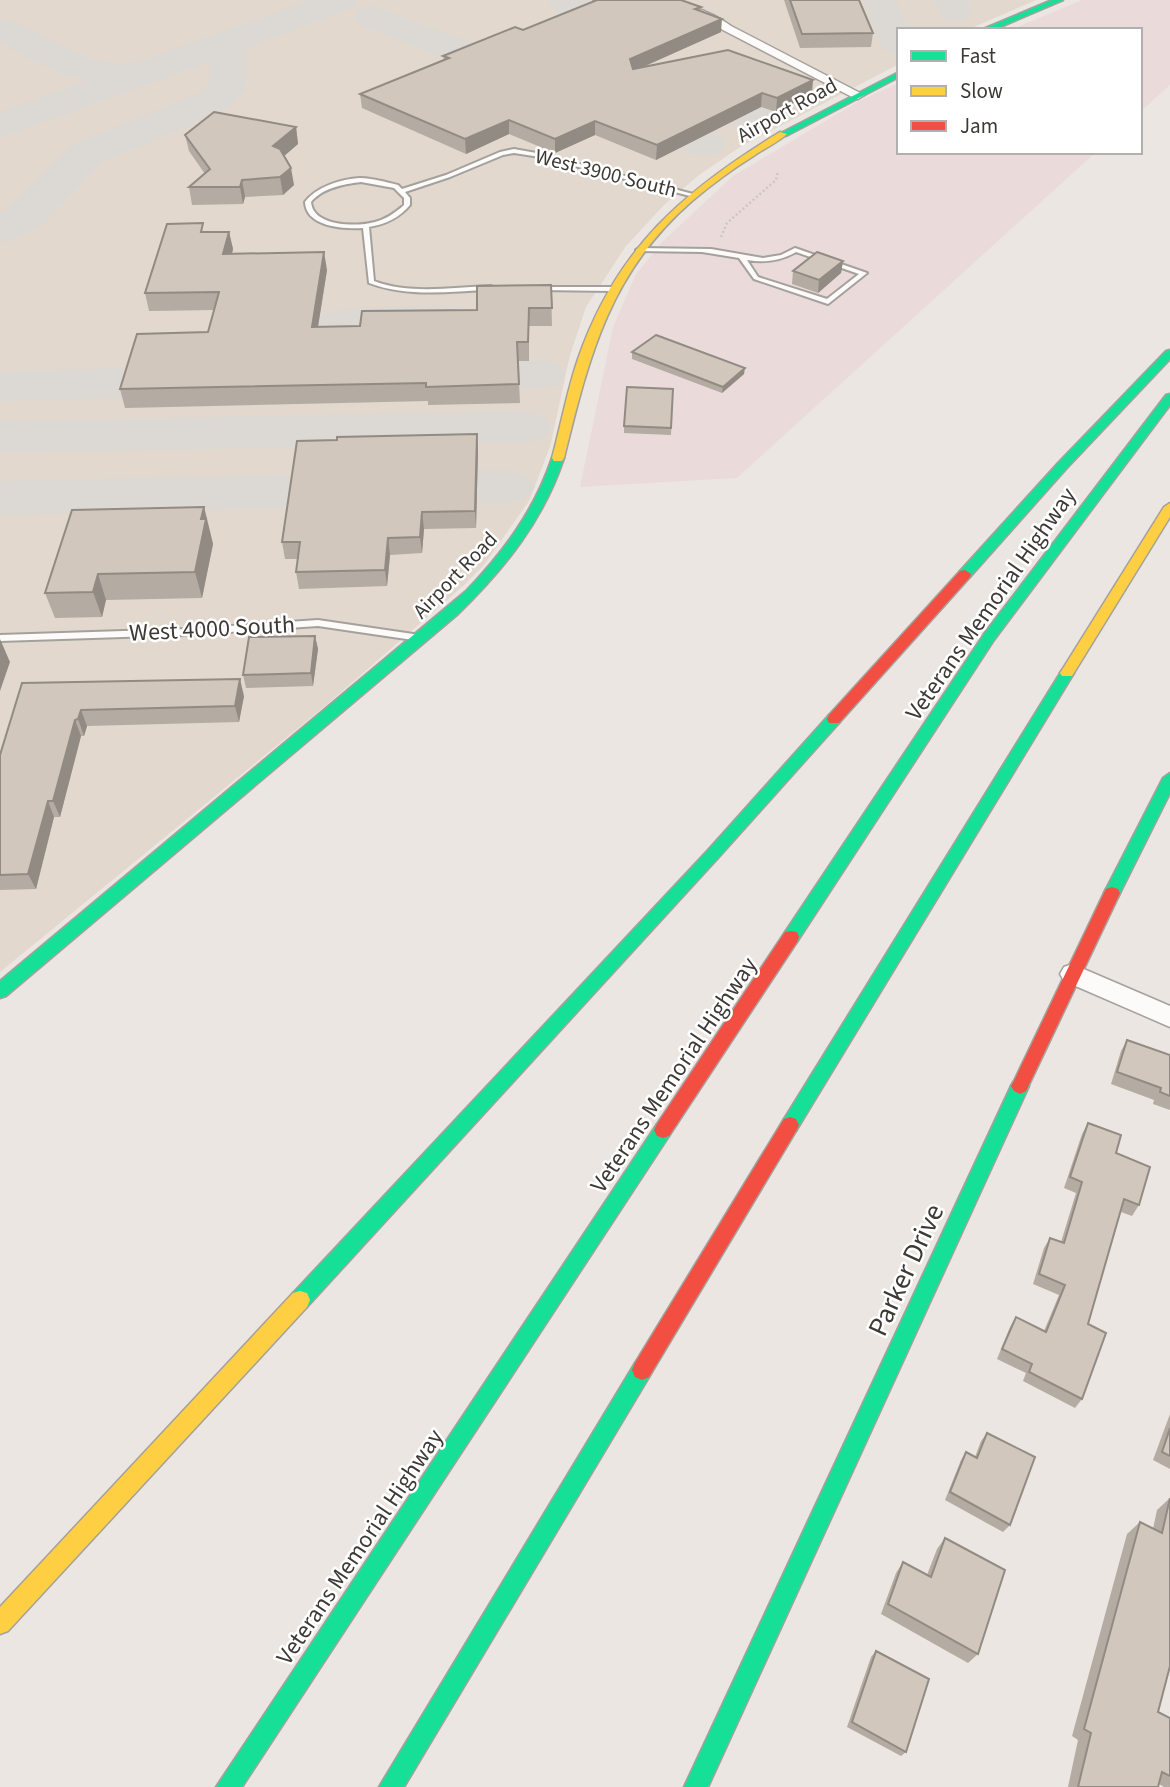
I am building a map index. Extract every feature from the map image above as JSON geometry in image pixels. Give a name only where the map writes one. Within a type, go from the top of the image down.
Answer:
[{"type":"main road","points":[[990,28],[1059,0]]},
{"type":"main road","name":"Airport Road","points":[[0,990],[423,638],[502,562],[539,509],[560,458],[583,358],[600,312],[638,250],[690,194],[762,145],[897,75]]},
{"type":"main road","points":[[0,1623],[713,854],[1062,466],[1170,353]]},
{"type":"main road","name":"Veterans Memorial Highway","points":[[228,1787],[989,637],[1170,397]]},
{"type":"main road","points":[[391,1787],[899,944],[1170,507]]},
{"type":"main road","name":"Parker Drive","points":[[696,1787],[1073,974],[1170,778]]},
{"type":"street","points":[[657,0],[713,18],[727,28],[858,95]]},
{"type":"street","points":[[1073,974],[1170,1017]]},
{"type":"lane","name":"West 3900 South","points":[[403,191],[448,176],[502,153],[514,151],[540,155],[690,194]]},
{"type":"lane","points":[[346,181],[386,183],[403,191],[407,198],[402,212],[393,218],[366,225],[326,222],[309,209],[309,202],[321,189],[346,181]]},
{"type":"lane","points":[[366,225],[368,271],[371,282],[380,287],[404,290],[495,288]]},
{"type":"lane","points":[[638,250],[712,251],[762,261],[785,257],[795,250],[864,273],[828,302],[757,278],[742,258]]},
{"type":"lane","points":[[531,288],[612,289]]},
{"type":"lane","name":"West 4000 South","points":[[0,638],[185,632],[318,622],[423,638]]},
{"type":"path","points":[[712,251],[727,223],[776,180],[778,171]]},
{"type":"shaded area","points":[[0,0],[1036,0],[972,28],[897,28],[897,65],[740,147],[699,175],[664,205],[626,246],[586,307],[570,355],[550,447],[529,501],[484,565],[325,706],[0,972]]},
{"type":"shaded area","points":[[1082,0],[1170,0],[1170,85],[1142,110],[1142,28],[1015,28]]},
{"type":"shaded area","points":[[897,84],[897,154],[1094,154],[737,478],[580,487],[613,327],[636,274],[663,241],[733,176],[861,100]]},
{"type":"building","points":[[597,0],[681,0],[701,7],[695,9],[722,19],[630,59],[633,69],[728,50],[813,80],[777,98],[762,93],[657,145],[595,121],[555,139],[509,120],[465,139],[360,94],[449,58],[443,56],[515,27],[523,30]]},
{"type":"building","points":[[790,0],[859,0],[873,33],[802,34]]},
{"type":"building","points":[[214,112],[296,127],[273,146],[280,149],[291,168],[280,177],[242,180],[240,187],[189,187],[210,169],[185,135]]},
{"type":"building","points":[[203,223],[201,232],[229,232],[223,254],[324,252],[312,327],[360,326],[362,311],[477,310],[477,286],[551,285],[552,308],[529,308],[528,342],[517,342],[519,384],[426,387],[426,383],[120,389],[137,334],[208,332],[219,292],[145,293],[167,224]]},
{"type":"building","points":[[817,252],[843,261],[819,280],[793,271]]},
{"type":"building","points":[[656,335],[745,368],[723,387],[632,352]]},
{"type":"building","points":[[627,387],[673,389],[671,428],[624,426]]},
{"type":"building","points":[[477,434],[475,511],[422,512],[420,537],[388,538],[385,570],[296,572],[300,542],[282,542],[297,441],[337,440],[337,437]]},
{"type":"building","points":[[204,507],[201,519],[206,519],[195,572],[98,574],[93,592],[45,593],[72,510]]},
{"type":"building","points":[[315,636],[311,673],[243,675],[249,637]]},
{"type":"building","points":[[240,679],[235,706],[81,710],[75,720],[53,801],[48,801],[28,874],[0,875],[0,755],[22,683]]},
{"type":"building","points":[[1127,1040],[1170,1055],[1170,1096],[1160,1092],[1161,1088],[1117,1072]]},
{"type":"building","points":[[1088,1123],[1121,1135],[1116,1153],[1150,1167],[1139,1205],[1124,1199],[1088,1324],[1106,1333],[1082,1399],[1029,1372],[1032,1364],[1002,1349],[1016,1317],[1046,1332],[1065,1285],[1039,1274],[1050,1238],[1064,1243],[1082,1182],[1070,1177]]},
{"type":"building","points":[[1170,1428],[1170,1456],[1162,1452]]},
{"type":"building","points":[[987,1433],[1035,1457],[1010,1525],[950,1492],[966,1452],[977,1458]]},
{"type":"building","points":[[1170,1498],[1170,1666],[1158,1712],[1170,1718],[1170,1776],[1162,1772],[1158,1787],[1078,1787],[1091,1733],[1084,1729],[1140,1522],[1162,1533]]},
{"type":"building","points":[[945,1538],[1005,1570],[978,1654],[888,1604],[903,1562],[931,1577]]},
{"type":"building","points":[[876,1651],[929,1679],[906,1752],[852,1722]]},
{"type":"taxiway","points":[[0,126],[343,0]]},
{"type":"taxiway","points":[[564,0],[576,11],[665,42]]},
{"type":"taxiway","points":[[879,0],[897,43]]},
{"type":"taxiway","points":[[950,0],[955,10]]},
{"type":"taxiway","points":[[372,17],[462,52],[486,58],[705,144]]},
{"type":"taxiway","points":[[0,29],[88,71],[125,76],[143,73]]},
{"type":"taxiway","points":[[0,230],[24,217],[88,153],[216,100],[227,88],[229,48],[237,39]]},
{"type":"taxiway","points":[[654,80],[758,119]]},
{"type":"taxiway","points":[[235,333],[311,332],[351,322],[449,319]]},
{"type":"taxiway","points":[[418,376],[540,374]]},
{"type":"taxiway","points":[[0,386],[220,381]]},
{"type":"taxiway","points":[[0,437],[525,427]]},
{"type":"taxiway","points":[[0,498],[507,487]]},
{"type":"traffic: fast","points":[[990,28],[1059,0]]},
{"type":"traffic: fast","points":[[783,134],[897,75]]},
{"type":"traffic: fast","points":[[965,574],[1062,466],[1170,353]]},
{"type":"traffic: fast","points":[[791,937],[989,637],[1170,397]]},
{"type":"traffic: fast","points":[[0,991],[453,611],[487,577],[516,542],[541,503],[558,458]]},
{"type":"traffic: fast","points":[[790,1125],[1067,673]]},
{"type":"traffic: fast","points":[[300,1300],[713,854],[834,719]]},
{"type":"traffic: fast","points":[[1112,893],[1170,778]]},
{"type":"traffic: fast","points":[[696,1787],[1020,1086]]},
{"type":"traffic: fast","points":[[228,1787],[663,1130]]},
{"type":"traffic: fast","points":[[391,1787],[642,1370]]},
{"type":"traffic: slow","points":[[558,458],[585,355],[619,282],[639,252],[662,225],[716,177],[783,134]]},
{"type":"traffic: slow","points":[[1067,673],[1170,507]]},
{"type":"traffic: slow","points":[[0,1623],[300,1300]]},
{"type":"traffic: jam","points":[[834,719],[965,574]]},
{"type":"traffic: jam","points":[[1020,1086],[1112,893]]},
{"type":"traffic: jam","points":[[663,1130],[791,937]]},
{"type":"traffic: jam","points":[[642,1370],[790,1125]]}]
